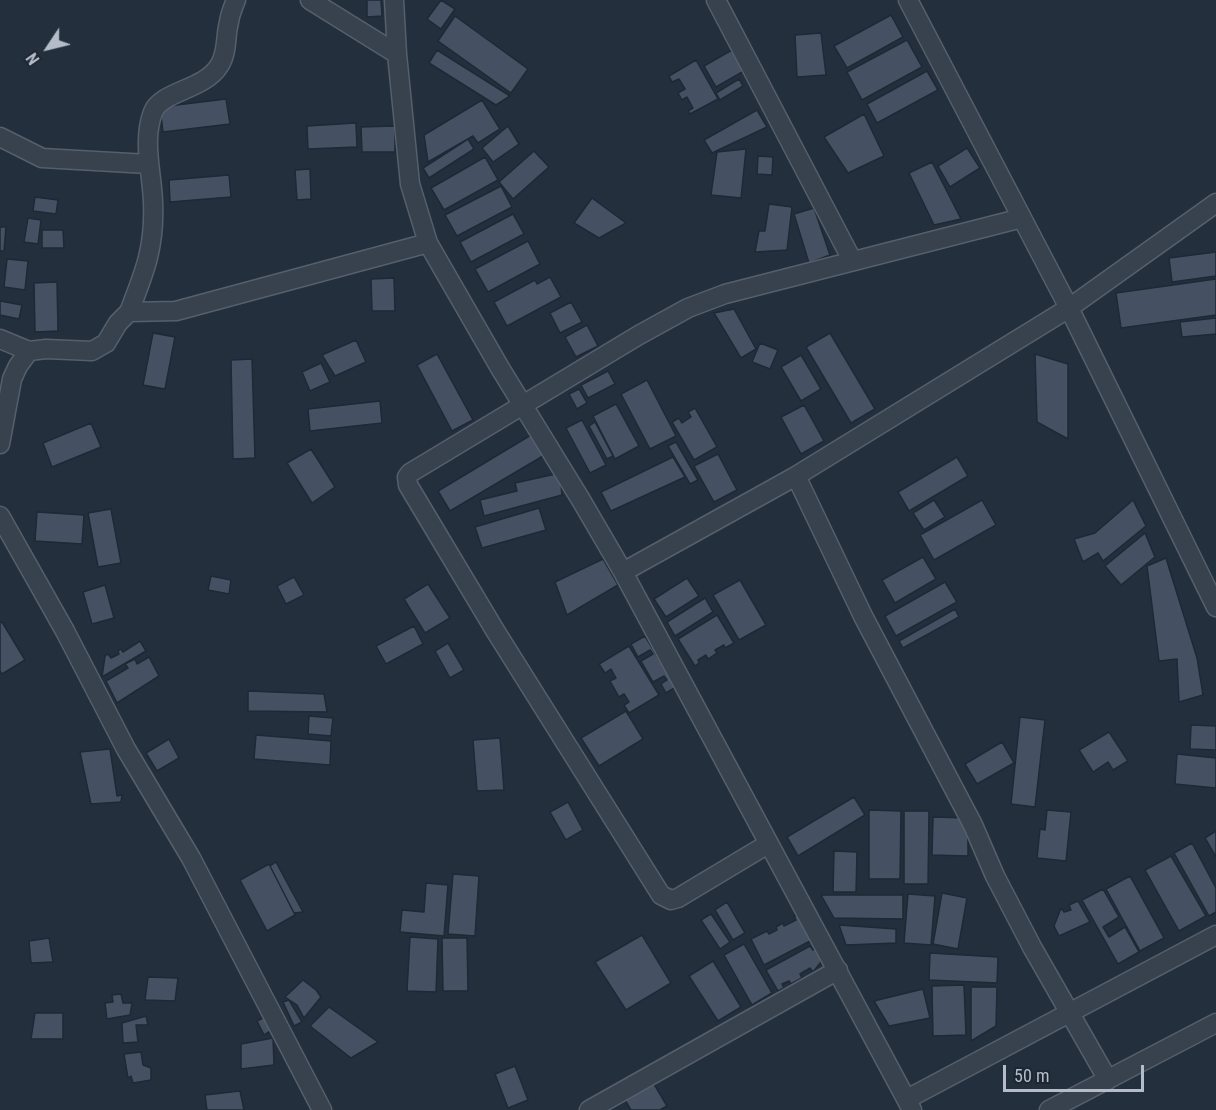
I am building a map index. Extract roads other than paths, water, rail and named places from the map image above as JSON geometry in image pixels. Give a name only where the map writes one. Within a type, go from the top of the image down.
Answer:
[{"type":"street","points":[[0,339],[29,351],[46,349],[92,351],[106,343],[118,322],[129,312],[149,260],[153,240],[153,201],[148,164],[149,127],[156,106],[161,101],[204,82],[219,66],[224,53],[228,22],[236,0]]},
{"type":"street","points":[[310,0],[397,54]]},
{"type":"street","points":[[394,0],[410,184],[428,243],[623,572],[910,1105],[1071,1012],[1216,935]]},
{"type":"street","points":[[716,0],[852,260]]},
{"type":"street","points":[[908,0],[1069,308],[1216,607]]},
{"type":"street","points":[[0,137],[42,158],[148,164]]},
{"type":"street","points":[[623,572],[796,476],[1069,308],[1216,203]]},
{"type":"street","points":[[768,844],[678,898],[671,900],[661,895],[509,652],[408,485],[407,477],[410,473],[639,335],[688,308],[725,294],[1022,218]]},
{"type":"street","points":[[129,312],[176,311],[428,243]]},
{"type":"street","points":[[0,444],[12,379],[29,351]]},
{"type":"street","points":[[796,476],[863,616],[953,787],[1032,947],[1108,1080]]},
{"type":"street","points":[[0,516],[65,631],[126,750],[190,858],[322,1110]]},
{"type":"street","points":[[589,1110],[838,970]]},
{"type":"street","points":[[1049,1110],[1216,1023]]}]
